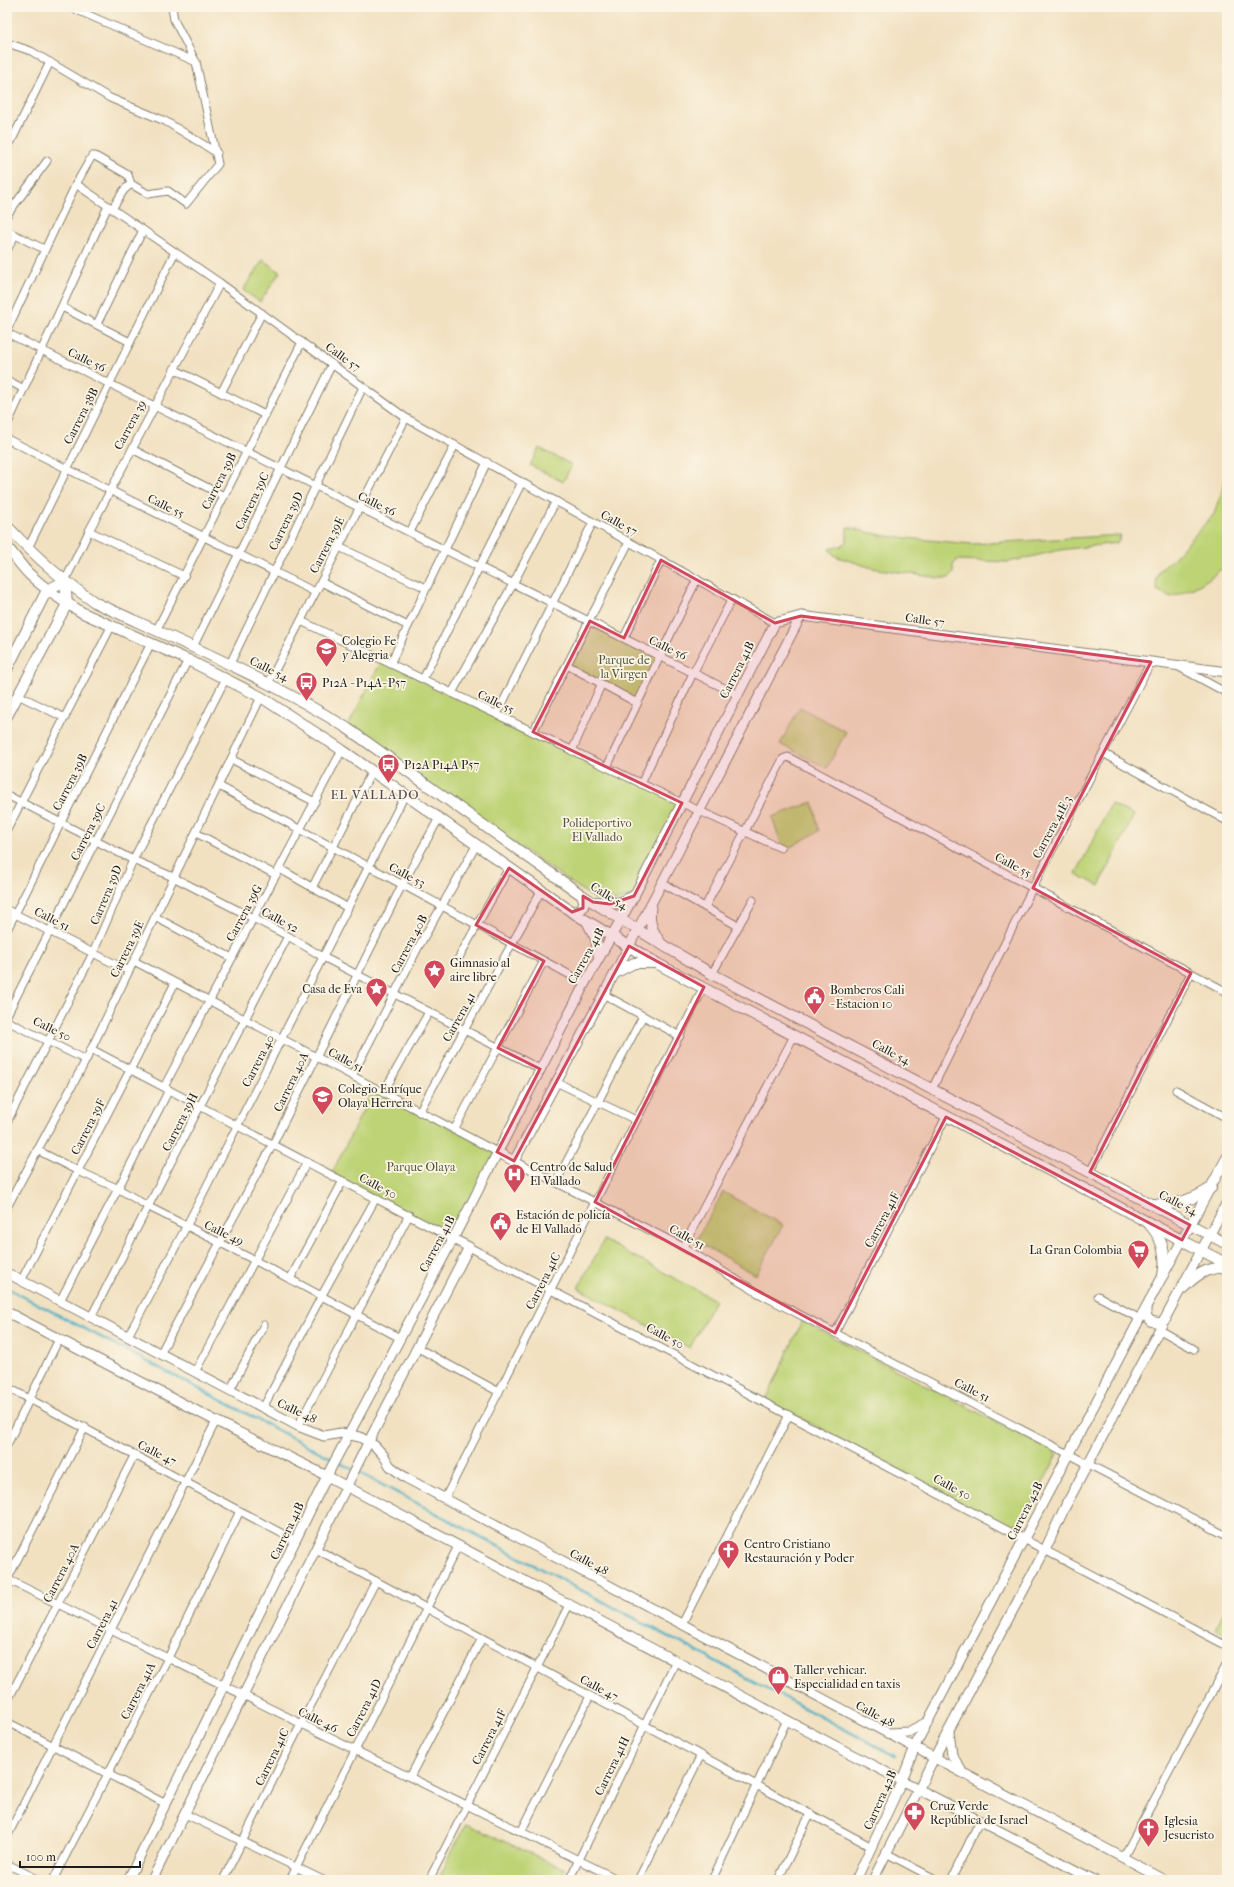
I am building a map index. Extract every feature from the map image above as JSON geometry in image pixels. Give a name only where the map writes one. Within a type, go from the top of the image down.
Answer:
[{"type":"main road","name":"Calle 54","points":[[7,526],[28,548],[65,581],[96,603],[269,682],[307,703],[347,728],[583,896],[666,948],[712,974],[1227,1244]]},
{"type":"main road","points":[[8,551],[47,590],[67,604],[83,614],[188,660],[261,697],[342,750],[572,912],[658,964],[1227,1264]]},
{"type":"main road","points":[[29,573],[38,585],[40,600],[38,608]]},
{"type":"main road","points":[[7,669],[47,590],[65,581],[67,604],[7,716]]},
{"type":"main road","points":[[55,624],[61,617],[68,613],[83,614]]},
{"type":"main road","points":[[572,912],[578,912],[583,908],[585,902],[583,896]]},
{"type":"main road","points":[[593,902],[602,904],[618,903],[634,896]]},
{"type":"main road","points":[[650,905],[649,920],[651,927],[659,942],[666,948]]},
{"type":"main road","points":[[587,922],[596,939],[599,957]]},
{"type":"main road","points":[[615,972],[634,963],[642,962],[658,964]]},
{"type":"main road","points":[[1150,1204],[1161,1205],[1182,1202],[1193,1199],[1211,1188]]},
{"type":"main road","points":[[1139,1217],[1154,1230],[1161,1242],[1165,1256],[1164,1275]]},
{"type":"main road","points":[[1182,1289],[1200,1273],[1210,1269],[1227,1268]]},
{"type":"street","points":[[70,7],[196,62]]},
{"type":"street","points":[[7,330],[44,249],[76,184],[92,156],[95,156],[128,175],[131,184],[148,194],[169,191],[186,204],[218,164],[217,153],[196,62],[174,20],[172,7]]},
{"type":"street","points":[[7,43],[31,51],[110,98],[165,121],[217,153]]},
{"type":"street","points":[[7,150],[50,62]]},
{"type":"street","points":[[7,215],[47,161]]},
{"type":"street","name":"Calle 57","points":[[76,184],[220,283],[406,418],[775,623],[801,616],[1227,672]]},
{"type":"street","points":[[7,426],[110,208],[124,190],[131,184]]},
{"type":"street","points":[[97,324],[143,230]]},
{"type":"street","points":[[7,231],[44,249]]},
{"type":"street","points":[[7,250],[15,235]]},
{"type":"street","name":"Carrera 38B","points":[[28,548],[175,252]]},
{"type":"street","name":"Carrera 39","points":[[65,581],[89,531],[220,283]]},
{"type":"street","points":[[62,307],[130,342]]},
{"type":"street","points":[[221,393],[262,313]]},
{"type":"street","name":"Calle 56","points":[[7,333],[738,695]]},
{"type":"street","name":"Carrera 39B","points":[[156,630],[302,342]]},
{"type":"street","name":"Carrera 39C","points":[[193,648],[332,364]]},
{"type":"street","points":[[174,369],[265,415]]},
{"type":"street","points":[[7,380],[24,389]]},
{"type":"street","name":"Carrera 39D","points":[[230,664],[363,387]]},
{"type":"street","name":"Carrera 39E","points":[[269,682],[406,418]]},
{"type":"street","name":"Calle 55","points":[[7,439],[315,592]]},
{"type":"street","points":[[410,532],[455,445]]},
{"type":"street","points":[[132,449],[224,496]]},
{"type":"street","points":[[390,664],[487,462]]},
{"type":"street","points":[[423,679],[522,482]]},
{"type":"street","points":[[452,693],[514,584],[556,501]]},
{"type":"street","points":[[496,714],[551,602],[593,522]]},
{"type":"street","points":[[89,531],[184,576]]},
{"type":"street","points":[[533,732],[590,622],[629,542]]},
{"type":"street","points":[[339,547],[426,588]]},
{"type":"street","points":[[624,638],[662,560]]},
{"type":"street","points":[[607,767],[697,579]]},
{"type":"street","points":[[321,582],[408,626]]},
{"type":"street","points":[[641,784],[694,673],[732,599]]},
{"type":"street","points":[[514,1161],[629,946],[801,616]]},
{"type":"street","name":"Calle 55","points":[[300,621],[641,784],[781,848]]},
{"type":"street","name":"Carrera 41B","points":[[128,1880],[329,1472],[453,1239],[585,983],[634,896],[775,623]]},
{"type":"street","points":[[7,830],[112,626]]},
{"type":"street","name":"Carrera 39B","points":[[7,930],[151,643]]},
{"type":"street","name":"Carrera 39C","points":[[7,1015],[188,660]]},
{"type":"street","name":"Carrera 41E 3","points":[[932,1089],[1033,888],[1151,662]]},
{"type":"street","points":[[567,665],[601,685],[637,703]]},
{"type":"street","points":[[1176,666],[1227,692]]},
{"type":"street","name":"Carrera 39D","points":[[7,1122],[93,953],[133,860],[226,678]]},
{"type":"street","points":[[572,750],[601,685]]},
{"type":"street","points":[[18,695],[65,718]]},
{"type":"street","name":"Carrera 39E","points":[[7,1208],[86,1060],[261,697]]},
{"type":"street","name":"Carrera 39G","points":[[60,1301],[119,1189],[167,1088],[232,958],[342,750]]},
{"type":"street","points":[[1103,754],[1227,821]]},
{"type":"street","name":"Calle 55","points":[[744,831],[783,759],[788,757],[1227,992]]},
{"type":"street","points":[[231,759],[315,802]]},
{"type":"street","points":[[312,888],[372,771]]},
{"type":"street","name":"Calle 53","points":[[219,786],[585,983]]},
{"type":"street","name":"Carrera 40","points":[[128,1336],[186,1227],[405,794]]},
{"type":"street","name":"Calle 52","points":[[7,795],[133,860],[173,877],[253,918],[358,976],[540,1069]]},
{"type":"street","name":"Carrera 40A","points":[[160,1354],[273,1144],[402,885],[438,818]]},
{"type":"street","points":[[705,907],[744,831]]},
{"type":"street","points":[[196,833],[312,888],[348,908]]},
{"type":"street","name":"Carrera 40B","points":[[352,1076],[394,994],[477,844]]},
{"type":"street","points":[[457,961],[476,924],[509,868]]},
{"type":"street","points":[[662,882],[738,926]]},
{"type":"street","name":"Carrera 41","points":[[419,1112],[541,891]]},
{"type":"street","points":[[712,974],[753,900]]},
{"type":"street","name":"Calle 51","points":[[7,910],[129,971]]},
{"type":"street","points":[[155,917],[232,958]]},
{"type":"street","name":"Carrera 39H","points":[[92,1317],[288,936]]},
{"type":"street","name":"Calle 51","points":[[134,961],[419,1112],[684,1248],[758,1293],[1227,1536]]},
{"type":"street","points":[[454,1130],[544,961]]},
{"type":"street","points":[[1090,1172],[1192,973]]},
{"type":"street","name":"Carrera 39F","points":[[21,1281],[175,983]]},
{"type":"street","name":"Carrera 41C","points":[[445,1498],[704,987]]},
{"type":"street","points":[[603,994],[680,1036]]},
{"type":"street","points":[[384,1093],[429,1012]]},
{"type":"street","points":[[556,1182],[643,1016]]},
{"type":"street","name":"Calle 50","points":[[7,1021],[86,1060]]},
{"type":"street","points":[[684,1248],[794,1036]]},
{"type":"street","name":"Calle 50","points":[[91,1049],[1227,1646]]},
{"type":"street","points":[[556,1082],[636,1120]]},
{"type":"street","points":[[1176,1090],[1227,1118]]},
{"type":"street","name":"Carrera 41F","points":[[835,1333],[946,1117]]},
{"type":"street","name":"Calle 49","points":[[37,1150],[78,1171],[119,1189],[186,1227],[322,1295],[400,1338]]},
{"type":"street","name":"Carrera 42B","points":[[856,1880],[915,1748],[1068,1454],[1227,1157]]},
{"type":"street","points":[[195,1372],[306,1162]]},
{"type":"street","points":[[290,1279],[343,1181]]},
{"type":"street","points":[[263,1408],[322,1295],[376,1198]]},
{"type":"street","points":[[873,1880],[934,1758],[1045,1550],[1088,1464],[1227,1202]]},
{"type":"street","points":[[298,1426],[409,1215]]},
{"type":"street","points":[[152,1880],[369,1441],[470,1247]]},
{"type":"street","name":"Calle 48","points":[[7,1273],[298,1426],[324,1436],[350,1433],[369,1441],[384,1456],[390,1466],[406,1478],[1165,1880]]},
{"type":"street","points":[[1098,1296],[1140,1318]]},
{"type":"street","points":[[1147,1305],[1145,1312],[1150,1321],[1160,1323],[1166,1319]]},
{"type":"street","points":[[7,1312],[216,1421],[329,1472],[458,1546],[676,1662],[1094,1880]]},
{"type":"street","points":[[230,1390],[264,1325]]},
{"type":"street","points":[[1160,1330],[1194,1349]]},
{"type":"street","points":[[7,1445],[59,1339]]},
{"type":"street","points":[[418,1348],[499,1392]]},
{"type":"street","name":"Calle 47","points":[[7,1387],[296,1540]]},
{"type":"street","points":[[682,1624],[789,1415]]},
{"type":"street","name":"Carrera 41","points":[[7,1837],[216,1421]]},
{"type":"street","points":[[7,1579],[85,1427]]},
{"type":"street","name":"Carrera 40A","points":[[7,1702],[135,1454]]},
{"type":"street","name":"Carrera 41A","points":[[53,1880],[168,1658],[240,1511]]},
{"type":"street","name":"Carrera 41D","points":[[290,1880],[458,1546]]},
{"type":"street","name":"Calle 47","points":[[316,1549],[872,1847]]},
{"type":"street","name":"Calle 46","points":[[7,1579],[619,1880]]},
{"type":"street","name":"Carrera 41C","points":[[223,1880],[301,1724],[376,1581]]},
{"type":"street","name":"Carrera 41F","points":[[429,1880],[569,1605]]},
{"type":"street","points":[[410,1777],[482,1638]]},
{"type":"street","name":"Carrera 41H","points":[[569,1880],[676,1662]]},
{"type":"street","points":[[1123,1858],[1227,1664]]},
{"type":"street","points":[[521,1832],[590,1696]]},
{"type":"street","points":[[712,1880],[758,1786],[787,1720]]},
{"type":"street","points":[[884,1732],[900,1734],[908,1732],[930,1720]]},
{"type":"street","points":[[7,1722],[166,1804]]},
{"type":"street","points":[[949,1730],[952,1755],[960,1770],[967,1775]]},
{"type":"street","points":[[638,1880],[701,1755]]},
{"type":"street","points":[[185,1814],[323,1880]]},
{"type":"street","points":[[778,1880],[810,1814]]},
{"type":"street","points":[[951,1880],[980,1820]]},
{"type":"street","points":[[886,1854],[937,1880]]},
{"type":"street","points":[[7,1864],[39,1880]]},
{"type":"highlighted area","points":[[661,560],[775,623],[801,616],[1151,662],[1033,888],[1191,973],[1090,1172],[1190,1225],[1182,1240],[946,1117],[835,1333],[595,1202],[704,987],[629,946],[514,1161],[497,1152],[540,1069],[498,1048],[544,961],[476,925],[509,868],[572,912],[583,908],[583,896],[593,902],[610,904],[634,896],[682,803],[533,732],[590,621],[624,638]]},
{"type":"green space","points":[[263,260],[280,272],[260,302],[243,290]]},
{"type":"green space","points":[[539,448],[572,465],[563,482],[530,465]]},
{"type":"green space","points":[[1227,476],[1227,564],[1201,584],[1180,594],[1171,597],[1157,590],[1156,580],[1159,571],[1173,559],[1214,514]]},
{"type":"green space","points":[[847,527],[885,536],[972,544],[1121,535],[1117,543],[1060,550],[1009,562],[957,560],[953,565],[953,573],[949,578],[939,578],[872,568],[835,556],[829,549],[841,546],[847,541]]},
{"type":"green space","name":"Parque de la Virgen","points":[[590,621],[660,656],[637,703],[567,665]]},
{"type":"green space","name":"Polideportivo El Vallado","points":[[382,660],[682,803],[634,896],[602,904],[347,728]]},
{"type":"green space","points":[[800,707],[846,732],[827,768],[780,744]]},
{"type":"green space","points":[[813,802],[819,831],[789,848],[782,846],[772,817]]},
{"type":"green space","points":[[1111,804],[1134,815],[1099,886],[1076,874]]},
{"type":"green space","name":"Parque Olaya","points":[[374,1088],[497,1152],[453,1239],[331,1175]]},
{"type":"green space","points":[[723,1192],[783,1225],[756,1275],[696,1241]]},
{"type":"green space","points":[[604,1240],[715,1300],[690,1348],[578,1288]]},
{"type":"green space","points":[[802,1321],[1058,1454],[1017,1532],[766,1400]]},
{"type":"green space","points":[[1227,1605],[1227,1636],[1215,1629]]},
{"type":"green space","points":[[466,1824],[565,1869],[559,1880],[438,1880]]},
{"type":"waterway","points":[[7,1288],[352,1469]]},
{"type":"waterway","points":[[356,1471],[895,1756]]},
{"type":"place","name":"Colegio Fe y Alegria","points":[[327,668]]},
{"type":"place","name":"P12A - P14A- P57","points":[[307,702]]},
{"type":"place","name":"P12A P14A P57","points":[[388,784]]},
{"type":"place","name":"Gimnasio al aire libre","points":[[435,990]]},
{"type":"place","name":"Casa de Eva","points":[[377,1008]]},
{"type":"place","name":"Bomberos Cali - Estacion 10","points":[[815,1016]]},
{"type":"place","name":"Colegio Enríque Olaya Herrera","points":[[323,1116]]},
{"type":"place","name":"Centro de Salud El Vallado","points":[[515,1194]]},
{"type":"place","name":"Estación de policía de El Vallado","points":[[500,1242]]},
{"type":"place","name":"La Gran Colombia","points":[[1138,1270]]},
{"type":"place","name":"Centro Cristiano Restauración y Poder","points":[[728,1570]]},
{"type":"place","name":"Taller vehicar. Especialidad en taxis","points":[[779,1696]]},
{"type":"place","name":"Cruz Verde República de Israel","points":[[915,1832]]},
{"type":"place","name":"Iglesia Jesucristo","points":[[1148,1848]]},
{"type":"district","name":"EL VALLADO","points":[[375,794]]}]
